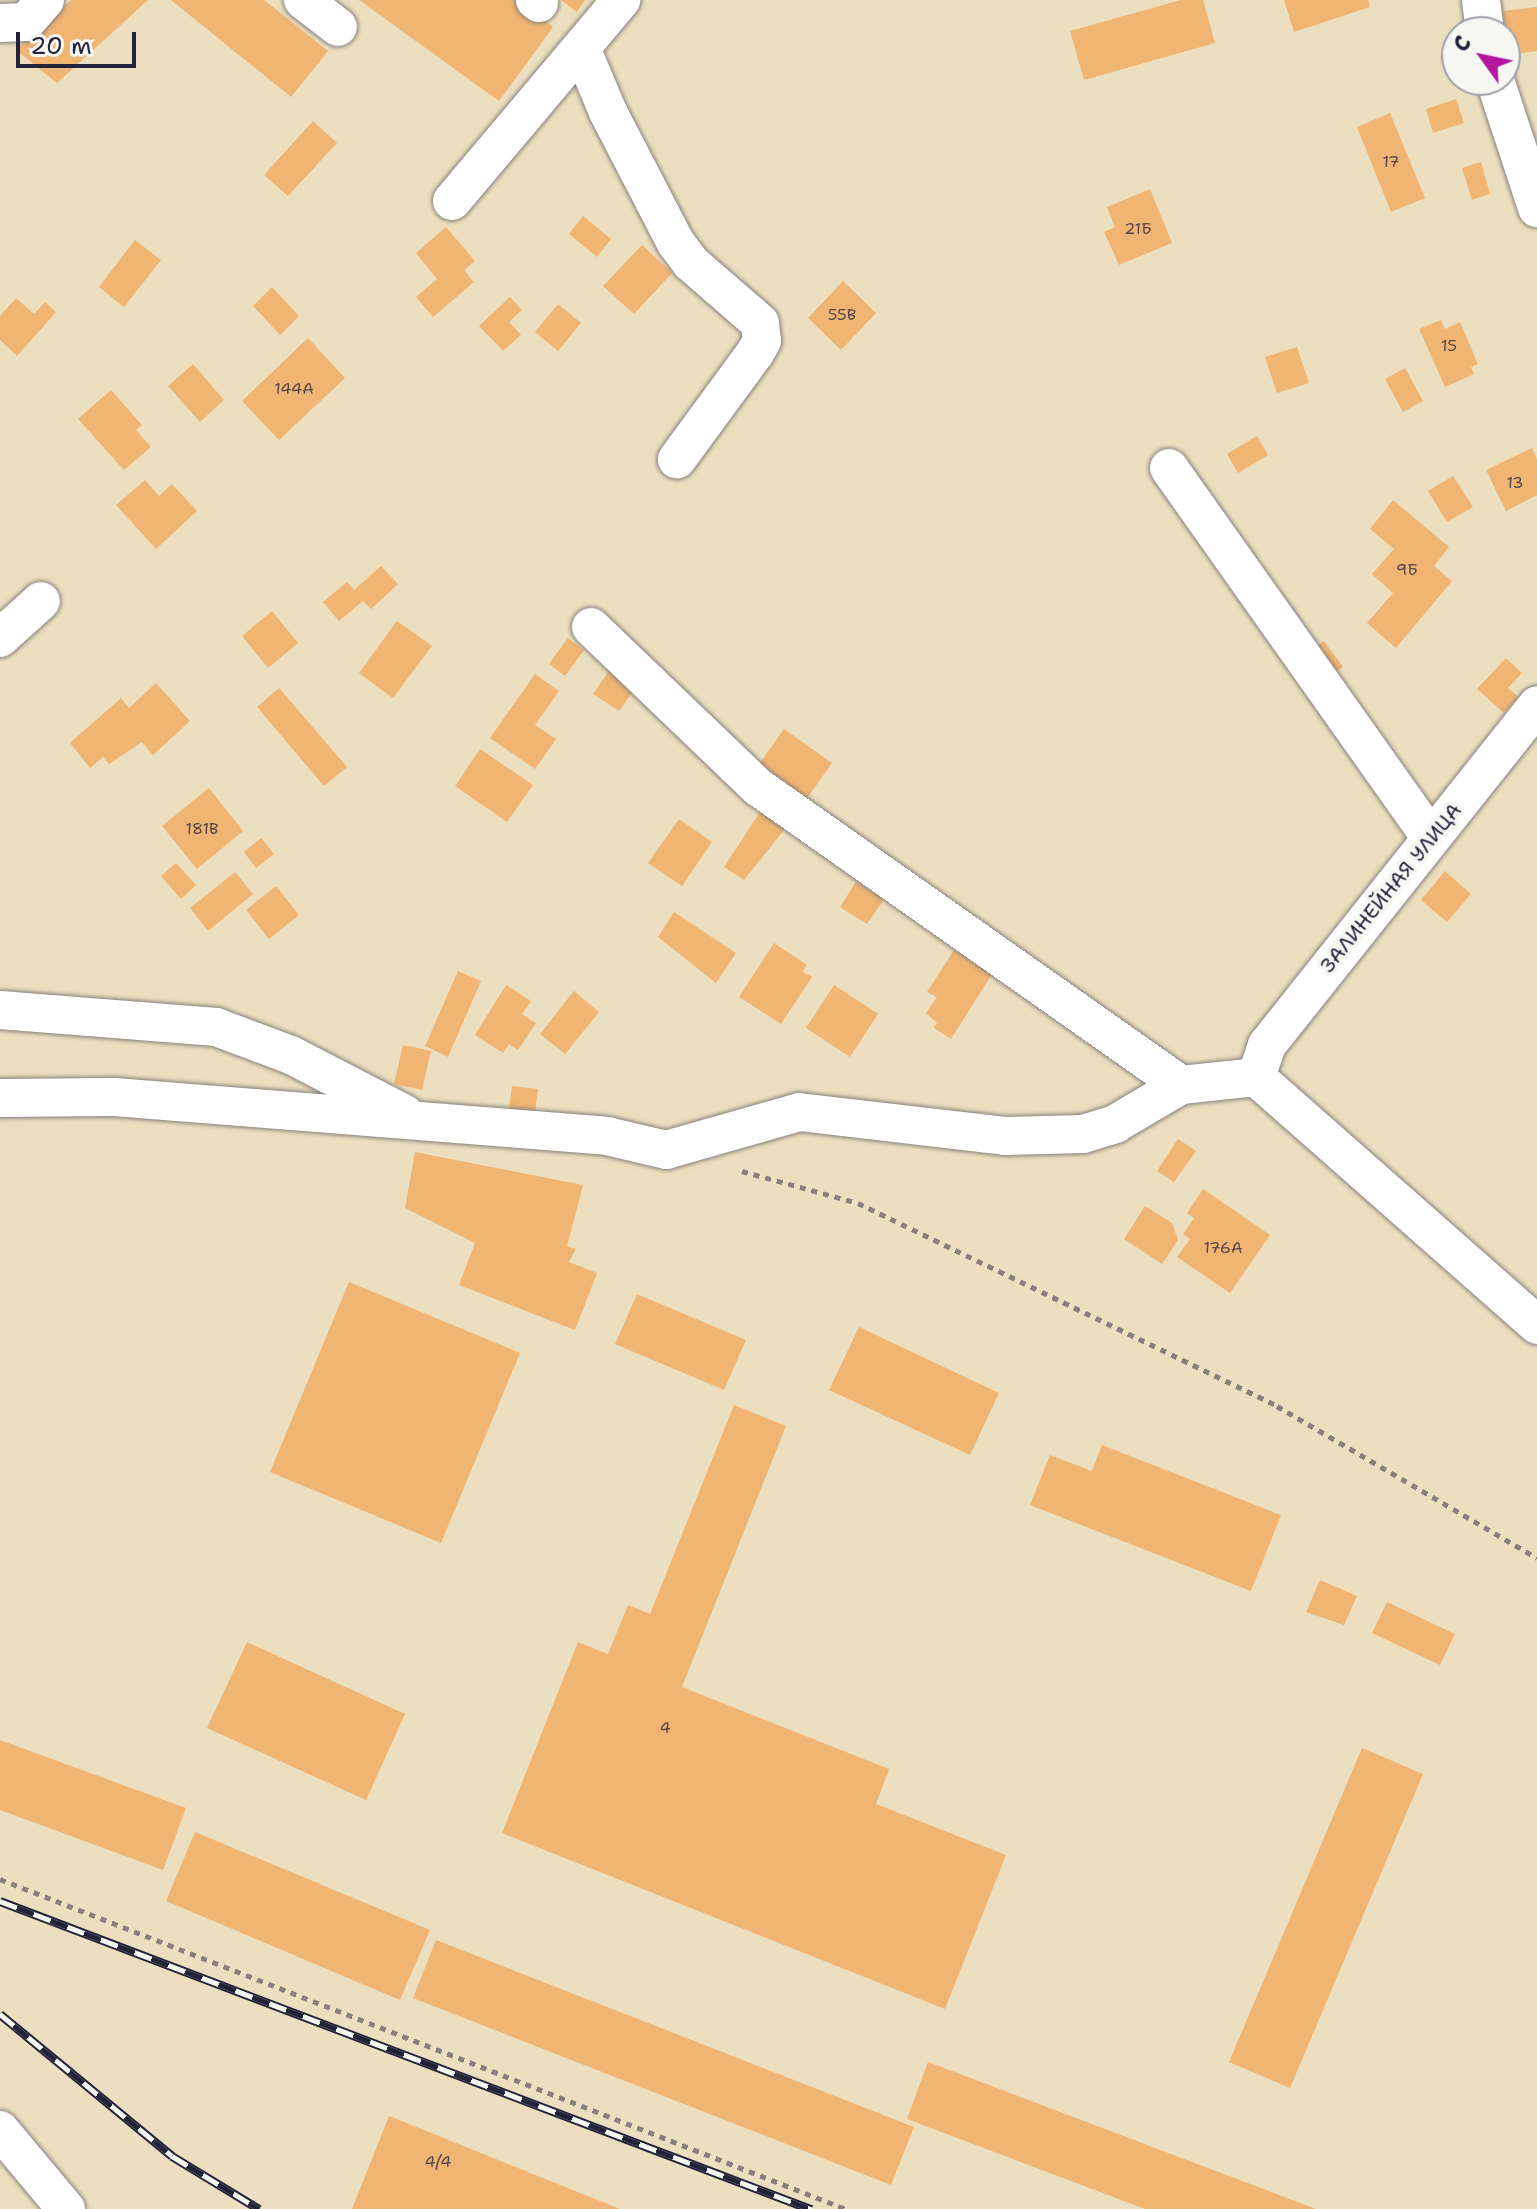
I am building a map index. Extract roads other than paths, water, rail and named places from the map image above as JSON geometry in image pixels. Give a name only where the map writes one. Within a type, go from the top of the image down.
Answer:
[{"type":"street","points":[[0,23],[26,22],[45,0]]},
{"type":"street","points":[[303,0],[338,27]]},
{"type":"street","points":[[452,201],[621,0]]},
{"type":"street","points":[[582,50],[608,112],[676,243],[691,263],[753,314],[762,332],[748,363],[677,459]]},
{"type":"street","points":[[1500,96],[1537,208]]},
{"type":"street","points":[[1169,468],[1431,838]]},
{"type":"street","points":[[0,638],[41,601]]},
{"type":"street","points":[[591,627],[758,787],[1181,1085]]},
{"type":"street","name":"ЗАЛИНЕЙНАЯ УЛИЦА","points":[[1256,1077],[1267,1045],[1537,705]]},
{"type":"street","points":[[0,1010],[216,1027],[291,1055],[419,1121]]},
{"type":"street","points":[[0,1098],[114,1097],[607,1136],[666,1150],[799,1112],[1055,1137],[1115,1124],[1181,1085],[1256,1077],[1537,1325]]},
{"type":"street","points":[[0,2130],[66,2209]]},
{"type":"railway","points":[[0,1901],[811,2209]]},
{"type":"railway","points":[[0,2014],[172,2156],[259,2209]]}]
